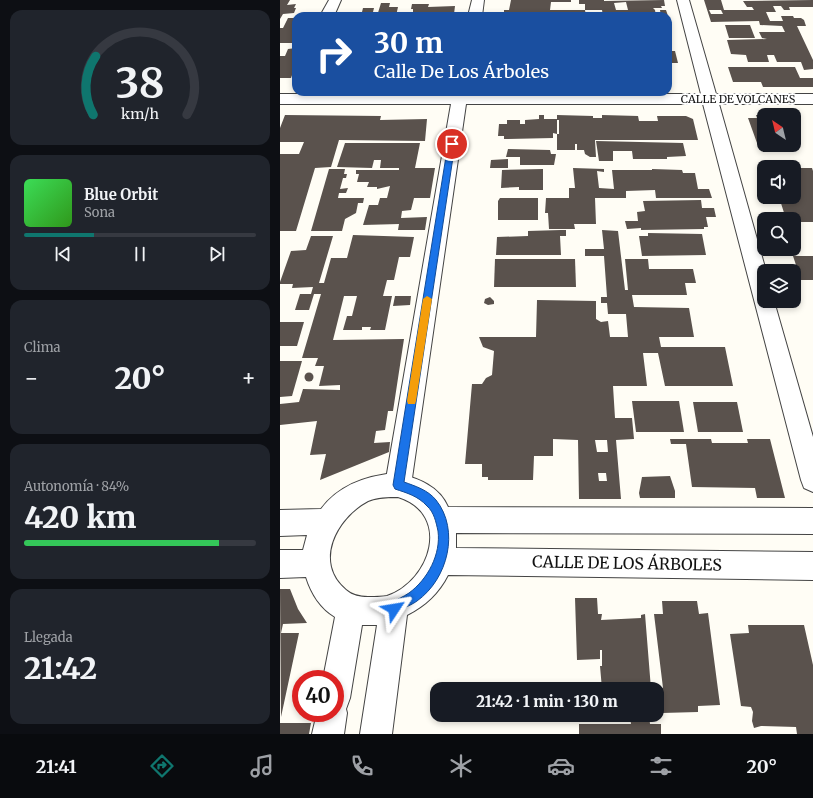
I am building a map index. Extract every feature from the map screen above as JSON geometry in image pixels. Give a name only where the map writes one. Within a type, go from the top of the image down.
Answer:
[{"type":"street","points":[[329,12],[335,0]]},
{"type":"street","points":[[476,12],[478,0]]},
{"type":"street","points":[[682,0],[757,275]]},
{"type":"street","name":"CALLE DE VOLCANES","points":[[280,99],[314,96]]},
{"type":"street","points":[[398,485],[459,96]]},
{"type":"street","name":"CALLE DE VOLCANES","points":[[522,96],[813,99]]},
{"type":"street","points":[[766,308],[813,480]]},
{"type":"street","points":[[376,734],[394,609],[394,607],[414,596],[430,580],[440,561],[444,540],[442,520],[432,503],[416,491],[398,485],[378,486],[358,493],[340,505],[326,522],[318,543],[316,564],[321,583],[333,599],[351,609],[373,612],[394,609]]},
{"type":"street","points":[[442,520],[813,521]]},
{"type":"street","points":[[280,523],[326,522]]},
{"type":"street","name":"CALLE DE LOS ÁRBOLES","points":[[440,561],[813,566]]},
{"type":"street","points":[[280,564],[316,564]]},
{"type":"street","points":[[340,670],[351,609]]},
{"type":"street","points":[[328,734],[330,722]]},
{"type":"building","points":[[280,0],[290,0],[287,5],[296,4],[294,12],[283,14],[280,19]]},
{"type":"building","points":[[511,0],[571,0],[571,2],[551,2],[550,10],[585,10],[585,12],[504,12],[504,10],[509,10]]},
{"type":"building","points":[[579,0],[664,0],[665,6],[661,6],[662,8],[653,8],[655,12],[602,12],[602,10],[585,10],[585,4],[579,4]],"holes":[[[626,2],[628,10],[616,10],[614,3]]]},
{"type":"building","points":[[704,0],[721,0],[724,10],[754,10],[752,7],[747,7],[743,1],[813,0],[813,7],[789,7],[790,10],[784,10],[781,6],[773,6],[776,12],[766,12],[770,21],[783,21],[781,16],[793,16],[794,18],[801,18],[804,20],[806,26],[797,26],[813,60],[813,69],[804,70],[801,62],[777,62],[774,55],[767,55],[769,62],[748,62],[746,55],[731,54],[727,40],[767,39],[762,38],[759,32],[785,32],[782,26],[760,25],[759,21],[711,22]],"holes":[[[709,10],[721,10],[723,14],[711,14]]]},
{"type":"building","points":[[381,3],[390,3],[389,7],[398,7],[397,12],[378,12]]},
{"type":"building","points":[[412,4],[429,4],[428,7],[455,6],[454,12],[413,12],[413,9],[411,9]]},
{"type":"building","points":[[363,8],[374,8],[373,12],[362,12]]},
{"type":"building","points":[[660,10],[666,10],[667,12],[660,12]]},
{"type":"building","points":[[288,18],[292,18],[292,43],[280,43],[280,28],[283,28]]},
{"type":"building","points":[[725,25],[750,25],[755,38],[729,38]]},
{"type":"building","points":[[292,48],[292,75],[291,78],[280,78],[280,56],[285,56],[288,49]]},
{"type":"building","points":[[672,51],[675,51],[678,63],[672,63]]},
{"type":"building","points":[[728,67],[795,67],[800,78],[813,78],[813,87],[763,87],[761,82],[733,82]]},
{"type":"building","points":[[285,115],[381,116],[380,120],[427,119],[425,141],[339,140],[331,167],[315,168],[296,231],[280,231],[280,154],[299,154],[304,142],[280,142],[280,128]]},
{"type":"building","points":[[539,115],[544,115],[544,119],[557,119],[557,134],[553,133],[553,138],[504,139],[504,136],[498,136],[499,124],[507,124],[507,120],[520,120],[520,124],[525,124],[525,120],[539,119]]},
{"type":"building","points":[[557,115],[593,116],[593,118],[602,118],[602,115],[638,116],[639,121],[658,121],[657,116],[686,116],[693,119],[698,140],[595,140],[596,157],[590,157],[585,154],[584,150],[577,150],[577,144],[575,144],[575,150],[557,150],[559,120],[557,120]]},
{"type":"building","points":[[748,118],[757,118],[757,143]]},
{"type":"building","points":[[596,141],[683,143],[686,156],[667,157],[667,159],[633,159],[632,151],[613,151],[613,161],[599,161]]},
{"type":"building","points":[[345,143],[420,143],[415,168],[435,168],[430,198],[414,198],[411,210],[402,211],[401,218],[427,217],[425,230],[398,230],[399,224],[363,225],[369,205],[378,205],[380,198],[387,198],[390,186],[377,189],[377,187],[367,187],[369,182],[357,182],[359,174],[356,174],[356,170],[399,170],[399,168],[380,168],[381,160],[374,160],[372,168],[337,167]]},
{"type":"building","points":[[508,149],[550,150],[551,154],[556,154],[554,165],[520,165],[520,157],[506,157]]},
{"type":"building","points":[[508,159],[508,168],[490,168],[491,160]]},
{"type":"building","points":[[573,168],[604,169],[604,172],[597,171],[599,188],[614,189],[612,170],[682,170],[683,173],[695,173],[698,189],[709,189],[712,198],[656,198],[655,190],[626,191],[626,198],[595,198],[596,224],[574,224],[575,229],[549,229],[548,213],[545,213],[546,198],[569,198],[569,188],[575,188]]},
{"type":"building","points":[[801,168],[812,168],[813,222],[801,222],[801,212],[784,212],[781,204],[801,204]]},
{"type":"building","points":[[329,169],[345,169],[344,174],[347,174],[346,178],[343,178],[340,189],[348,188],[346,193],[339,193],[338,198],[364,198],[363,203],[358,203],[356,213],[345,219],[342,231],[311,231]]},
{"type":"building","points":[[543,169],[543,190],[519,190],[519,187],[501,188],[502,170]]},
{"type":"building","points":[[500,198],[538,198],[538,220],[498,220],[498,201]]},
{"type":"building","points":[[701,200],[702,208],[714,208],[716,217],[706,217],[708,227],[704,227],[704,229],[627,229],[625,221],[638,221],[637,212],[645,211],[643,201]]},
{"type":"building","points":[[566,230],[566,236],[560,236],[561,255],[496,255],[497,237],[528,236],[528,231]]},
{"type":"building","points":[[602,230],[618,231],[625,290],[628,290],[625,259],[648,259],[649,269],[693,269],[696,283],[685,283],[687,295],[632,295],[634,307],[689,308],[694,337],[659,337],[661,347],[725,347],[733,386],[665,386],[658,353],[643,353],[647,386],[613,386],[615,418],[632,418],[634,439],[616,440],[621,499],[579,499],[578,440],[553,439],[553,456],[534,456],[533,480],[488,480],[488,477],[482,477],[482,464],[465,464],[472,384],[482,384],[486,378],[492,375],[494,351],[483,347],[479,337],[536,337],[537,300],[596,301],[596,319],[601,322],[608,321],[610,337],[628,337],[626,314],[608,314],[607,303],[601,303],[601,297],[607,297],[604,256],[585,256],[585,249],[604,249]],"holes":[[[595,440],[607,440],[608,452],[597,452]],[[598,473],[606,473],[607,481],[599,481]]]},
{"type":"building","points":[[648,233],[702,234],[706,255],[642,256],[639,236],[648,236]]},
{"type":"building","points":[[353,235],[414,237],[410,257],[399,257],[394,280],[387,280],[383,296],[392,296],[385,330],[370,330],[371,327],[362,327],[362,330],[343,330],[347,316],[352,316],[357,296],[344,296],[333,340],[404,339],[393,411],[388,411],[385,430],[376,431],[374,443],[390,442],[389,452],[320,480],[326,454],[310,455],[317,421],[280,425],[280,404],[299,402],[303,389],[340,390],[340,385],[319,386],[324,366],[315,366],[318,358],[302,358],[321,294],[314,294],[309,310],[295,310],[300,294],[311,294],[313,287],[292,288],[293,284],[280,284],[280,282],[291,251],[306,250],[311,236],[333,236],[319,283],[324,283],[331,258],[347,258]]},
{"type":"building","points":[[793,256],[813,256],[813,280],[801,280],[801,264],[796,264]]},
{"type":"building","points":[[495,259],[575,259],[576,287],[494,287]]},
{"type":"building","points":[[395,296],[411,296],[410,305],[393,306]]},
{"type":"building","points":[[490,297],[494,301],[494,304],[488,305],[484,303],[485,299]]},
{"type":"building","points":[[280,322],[304,322],[297,346],[280,346]]},
{"type":"building","points":[[280,361],[302,361],[292,396],[280,397]]},
{"type":"building","points":[[309,372],[314,377],[309,382],[304,377]]},
{"type":"building","points":[[632,401],[679,401],[684,432],[636,432]]},
{"type":"building","points":[[693,402],[737,402],[743,432],[698,432]]},
{"type":"building","points":[[670,439],[711,439],[712,443],[748,443],[747,439],[770,439],[785,498],[757,498],[755,488],[692,487],[686,444],[671,444]]},
{"type":"building","points":[[670,476],[675,491],[675,498],[640,498],[639,493],[642,477]]},
{"type":"building","points":[[280,589],[290,589],[298,609],[307,623],[283,624],[281,633],[299,633],[281,717]]},
{"type":"building","points":[[575,598],[597,598],[598,614],[602,614],[601,620],[641,618],[641,615],[645,614],[650,682],[601,682],[600,666],[602,666],[602,650],[600,650],[600,659],[577,660]]},
{"type":"building","points":[[662,601],[697,601],[699,614],[708,613],[720,705],[698,706],[698,712],[664,713],[664,682],[662,682],[654,614],[663,614]]},
{"type":"building","points":[[748,625],[804,625],[813,665],[813,734],[797,734],[796,727],[761,726],[754,728],[752,721],[753,712],[751,707],[741,706],[730,634],[749,633]]},
{"type":"building","points":[[631,722],[650,722],[650,724],[661,724],[661,734],[579,734],[579,724],[631,724]]},
{"type":"building","points":[[280,723],[311,723],[309,734],[280,734]]},
{"type":"slow traffic","points":[[412,401],[427,299]]},
{"type":"route","points":[[394,609],[394,607],[414,596],[430,580],[440,561],[444,540],[442,520],[432,503],[416,491],[398,485],[452,144]]}]
